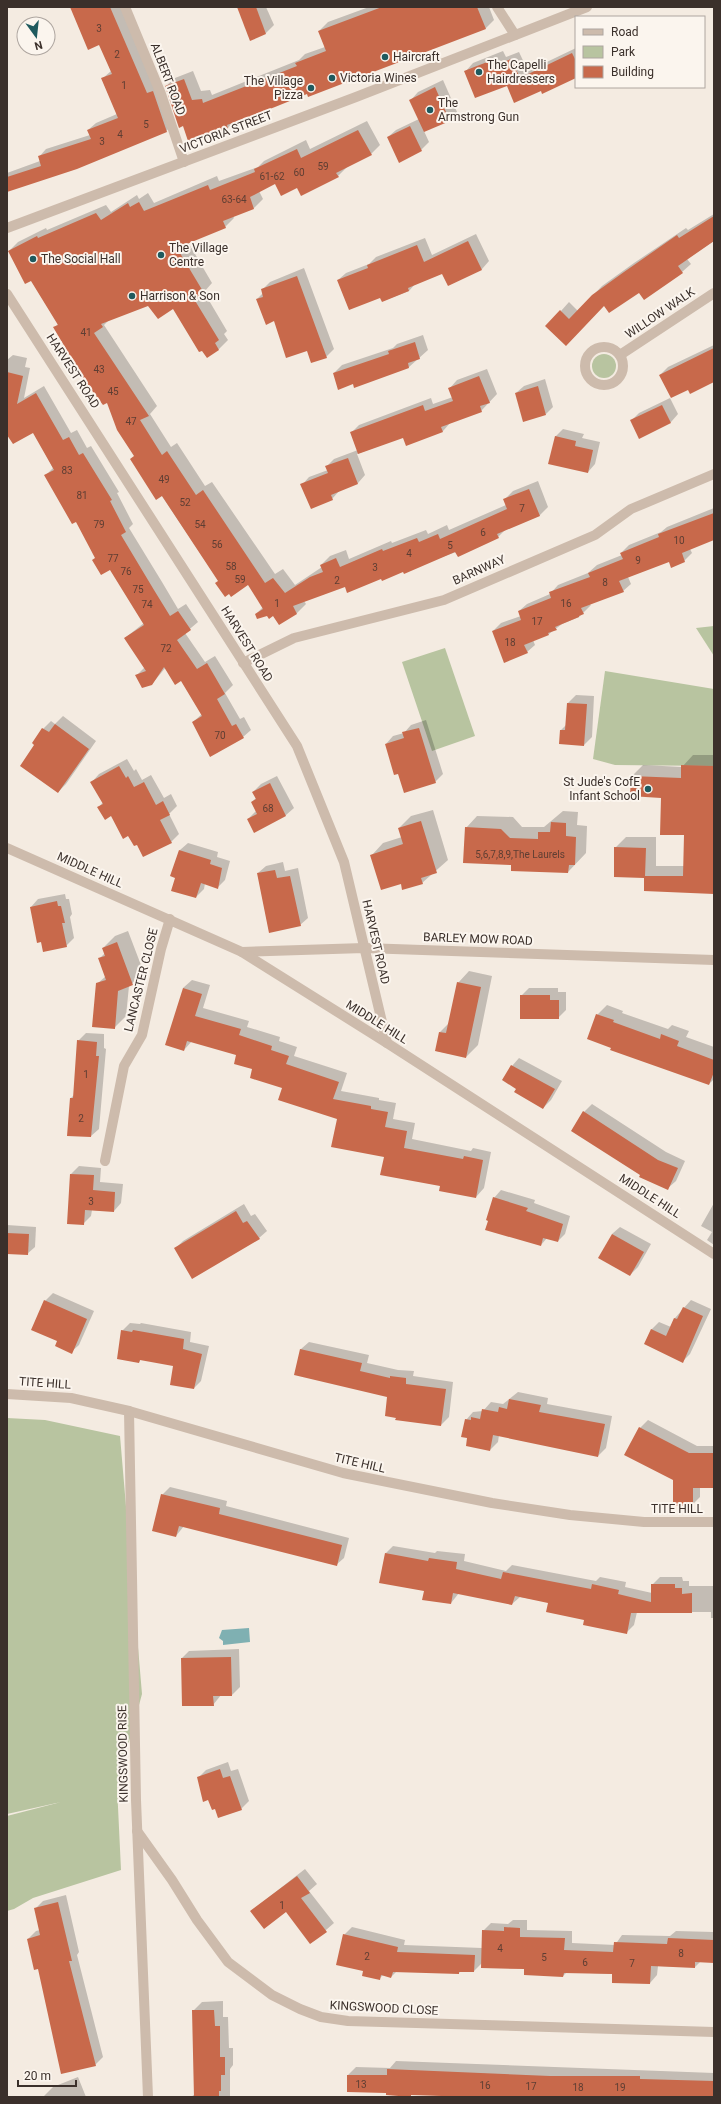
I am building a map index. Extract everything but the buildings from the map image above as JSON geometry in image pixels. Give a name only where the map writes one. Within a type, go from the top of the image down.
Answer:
[{"type":"street","name":"ALBERT ROAD","points":[[125,7],[161,94],[184,162]]},
{"type":"street","points":[[497,7],[515,35]]},
{"type":"street","name":"VICTORIA STREET","points":[[7,228],[184,162],[587,7]]},
{"type":"street","name":"WILLOW WALK","points":[[620,355],[714,293]]},
{"type":"street","name":"HARVEST ROAD","points":[[7,294],[148,511],[297,746],[344,862],[387,1043]]},
{"type":"street","name":"BARNWAY","points":[[243,663],[294,638],[444,600],[595,534],[631,508],[714,474]]},
{"type":"street","name":"MIDDLE HILL","points":[[7,848],[242,952],[387,1043],[714,1254]]},
{"type":"street","name":"LANCASTER CLOSE","points":[[105,1161],[124,1066],[142,1035],[161,949],[170,919]]},
{"type":"street","name":"BARLEY MOW ROAD","points":[[242,952],[364,948],[714,960]]},
{"type":"street","name":"TITE HILL","points":[[7,1394],[72,1398],[129,1411],[343,1473],[492,1503],[570,1515],[644,1522],[714,1522]]},
{"type":"street","name":"KINGSWOOD RISE","points":[[129,1411],[137,1831],[148,2097]]},
{"type":"street","name":"KINGSWOOD CLOSE","points":[[137,1831],[172,1880],[197,1920],[228,1962],[272,1995],[321,2017],[356,2021],[714,2032]]},
{"type":"green space","points":[[604,354],[609,355],[615,361],[615,371],[609,377],[604,378],[599,377],[593,371],[592,366],[593,361],[599,355]]},
{"type":"green space","points":[[714,626],[714,656],[696,628]]},
{"type":"green space","points":[[445,648],[475,736],[432,751],[402,662]]},
{"type":"green space","points":[[605,671],[714,689],[714,766],[615,765],[593,759]]},
{"type":"green space","points":[[7,1418],[45,1420],[120,1436],[142,1694],[117,1786],[121,1870],[33,1898],[14,1909],[7,1911],[7,1816],[61,1802],[7,1814]]},
{"type":"water","points":[[249,1628],[250,1642],[223,1645],[223,1641],[219,1638],[222,1630]]},
{"type":"place","name":"Haircraft","points":[[385,57]]},
{"type":"place","name":"The Capelli Hairdressers","points":[[479,72]]},
{"type":"place","name":"Victoria Wines","points":[[332,78]]},
{"type":"place","name":"The Village Pizza","points":[[311,88]]},
{"type":"place","name":"The Armstrong Gun","points":[[430,110]]},
{"type":"place","name":"The Village Centre","points":[[161,255]]},
{"type":"place","name":"The Social Hall","points":[[33,259]]},
{"type":"place","name":"Harrison & Son","points":[[132,296]]},
{"type":"place","name":"St Jude's CofE Infant School","points":[[648,789]]}]
